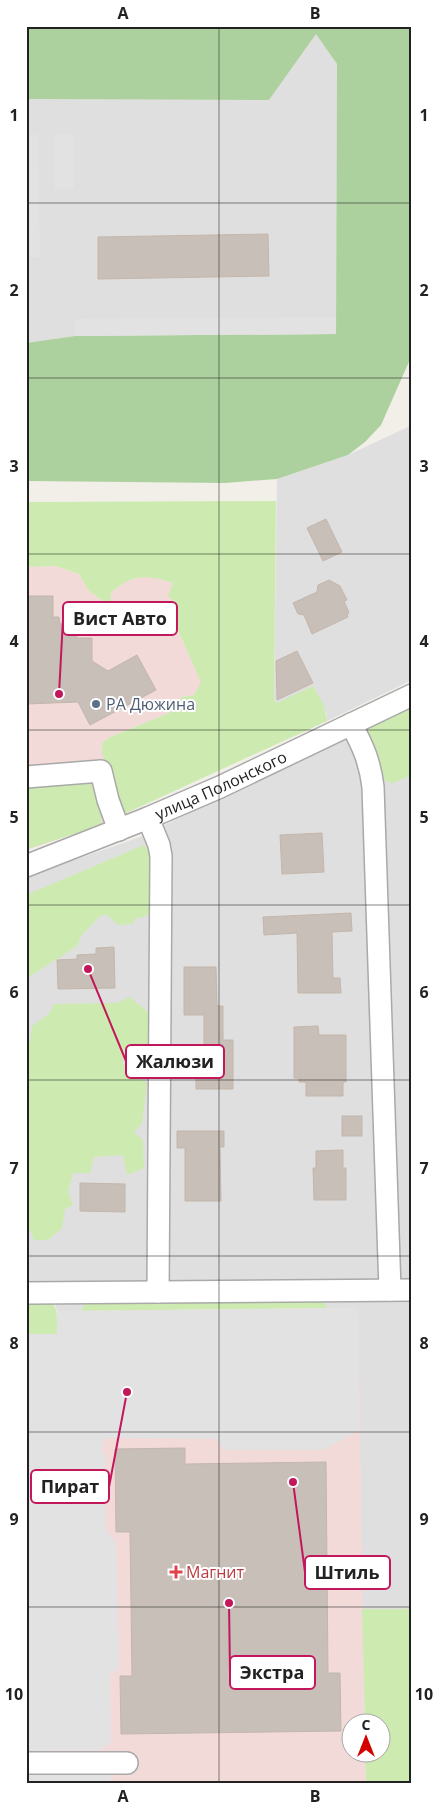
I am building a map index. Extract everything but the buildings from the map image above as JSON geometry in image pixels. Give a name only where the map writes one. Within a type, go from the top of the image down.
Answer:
[{"type":"street","name":"улица Полонского","points":[[26,866],[119,830],[220,787],[412,695]]},
{"type":"street","points":[[351,724],[364,749],[370,768],[372,787],[390,1290]]},
{"type":"street","points":[[26,777],[102,771],[108,800],[119,830]]},
{"type":"street","points":[[148,818],[159,845],[161,856],[158,1292]]},
{"type":"street","points":[[26,1293],[412,1290]]},
{"type":"street","points":[[26,1763],[127,1763]]},
{"type":"shaded area","points":[[316,33],[337,64],[336,334],[75,336],[26,343],[26,99],[269,100]]},
{"type":"shaded area","points":[[54,134],[73,134],[74,188],[55,189]]},
{"type":"shaded area","points":[[26,135],[38,135],[40,257],[26,257]]},
{"type":"shaded area","points":[[336,317],[336,334],[75,336],[75,319]]},
{"type":"shaded area","points":[[412,425],[412,680],[327,721],[326,712],[277,703],[274,699],[277,479],[348,455]]},
{"type":"shaded area","points":[[55,566],[79,574],[88,590],[110,607],[111,593],[120,584],[138,577],[153,577],[173,583],[174,623],[202,682],[194,695],[182,697],[169,713],[110,737],[102,743],[122,815],[129,813],[101,825],[26,850],[26,567]]},
{"type":"shaded area","points":[[412,704],[412,1609],[362,1609],[358,1308],[327,1308],[321,1298],[88,1299],[81,1311],[57,1311],[55,1305],[26,1301],[26,877],[140,837]]},
{"type":"shaded area","points":[[358,1308],[365,1712],[340,1712],[340,1762],[365,1762],[366,1784],[26,1784],[26,1334],[57,1334],[57,1311]]},
{"type":"shaded area","points":[[358,1308],[359,1430],[323,1450],[224,1450],[216,1439],[110,1438],[105,1439],[102,1443],[102,1451],[105,1456],[105,1529],[116,1543],[119,1669],[110,1674],[111,1742],[101,1750],[26,1751],[26,1334],[57,1334],[57,1311]]},
{"type":"shaded area","points":[[26,1770],[101,1770],[111,1777],[111,1784],[26,1784]]},
{"type":"green space","points":[[26,26],[412,26],[412,355],[381,425],[365,442],[348,455],[277,479],[225,483],[26,481],[26,343],[75,336],[336,334],[337,64],[316,34],[269,100],[26,99]]},
{"type":"green space","points":[[276,501],[274,699],[277,703],[313,686],[324,705],[327,721],[122,815],[117,809],[102,752],[102,743],[110,737],[169,713],[182,697],[194,695],[201,682],[174,622],[175,602],[168,596],[173,583],[148,577],[133,579],[119,586],[111,593],[110,607],[88,590],[79,574],[55,566],[26,567],[26,502]]},
{"type":"green space","points":[[412,704],[412,775],[393,783],[382,780],[367,737],[370,724]]},
{"type":"green space","points":[[89,778],[101,813],[101,825],[28,849],[26,846],[26,782]]},
{"type":"green space","points":[[144,845],[151,858],[155,916],[149,914],[142,918],[135,918],[133,924],[118,925],[107,915],[100,916],[81,936],[77,946],[26,979],[26,895]]},
{"type":"green space","points":[[129,997],[150,1013],[151,1042],[138,1051],[124,1049],[123,1064],[147,1083],[142,1123],[134,1133],[143,1140],[144,1168],[127,1175],[123,1155],[94,1157],[90,1173],[73,1173],[68,1192],[73,1205],[65,1209],[62,1228],[48,1240],[34,1240],[29,1228],[26,1226],[26,1046],[30,1042],[32,1026],[49,1014],[54,1004],[117,1003]]},
{"type":"green space","points":[[322,1298],[327,1308],[81,1311],[87,1299]]},
{"type":"green space","points":[[26,1301],[51,1303],[54,1306],[57,1316],[57,1335],[26,1334]]},
{"type":"green space","points":[[362,1609],[412,1609],[412,1784],[366,1784],[365,1762],[390,1762],[390,1712],[365,1712]]},
{"type":"place","name":"Вист Авто","points":[[59,694]]},
{"type":"place","name":"РА Дюжина","points":[[96,704]]},
{"type":"place","name":"Жалюзи","points":[[88,969]]},
{"type":"place","name":"Пират","points":[[127,1392]]},
{"type":"place","name":"Штиль","points":[[293,1482]]},
{"type":"place","name":"Магнит","points":[[176,1572]]},
{"type":"place","name":"Экстра","points":[[229,1603]]}]
